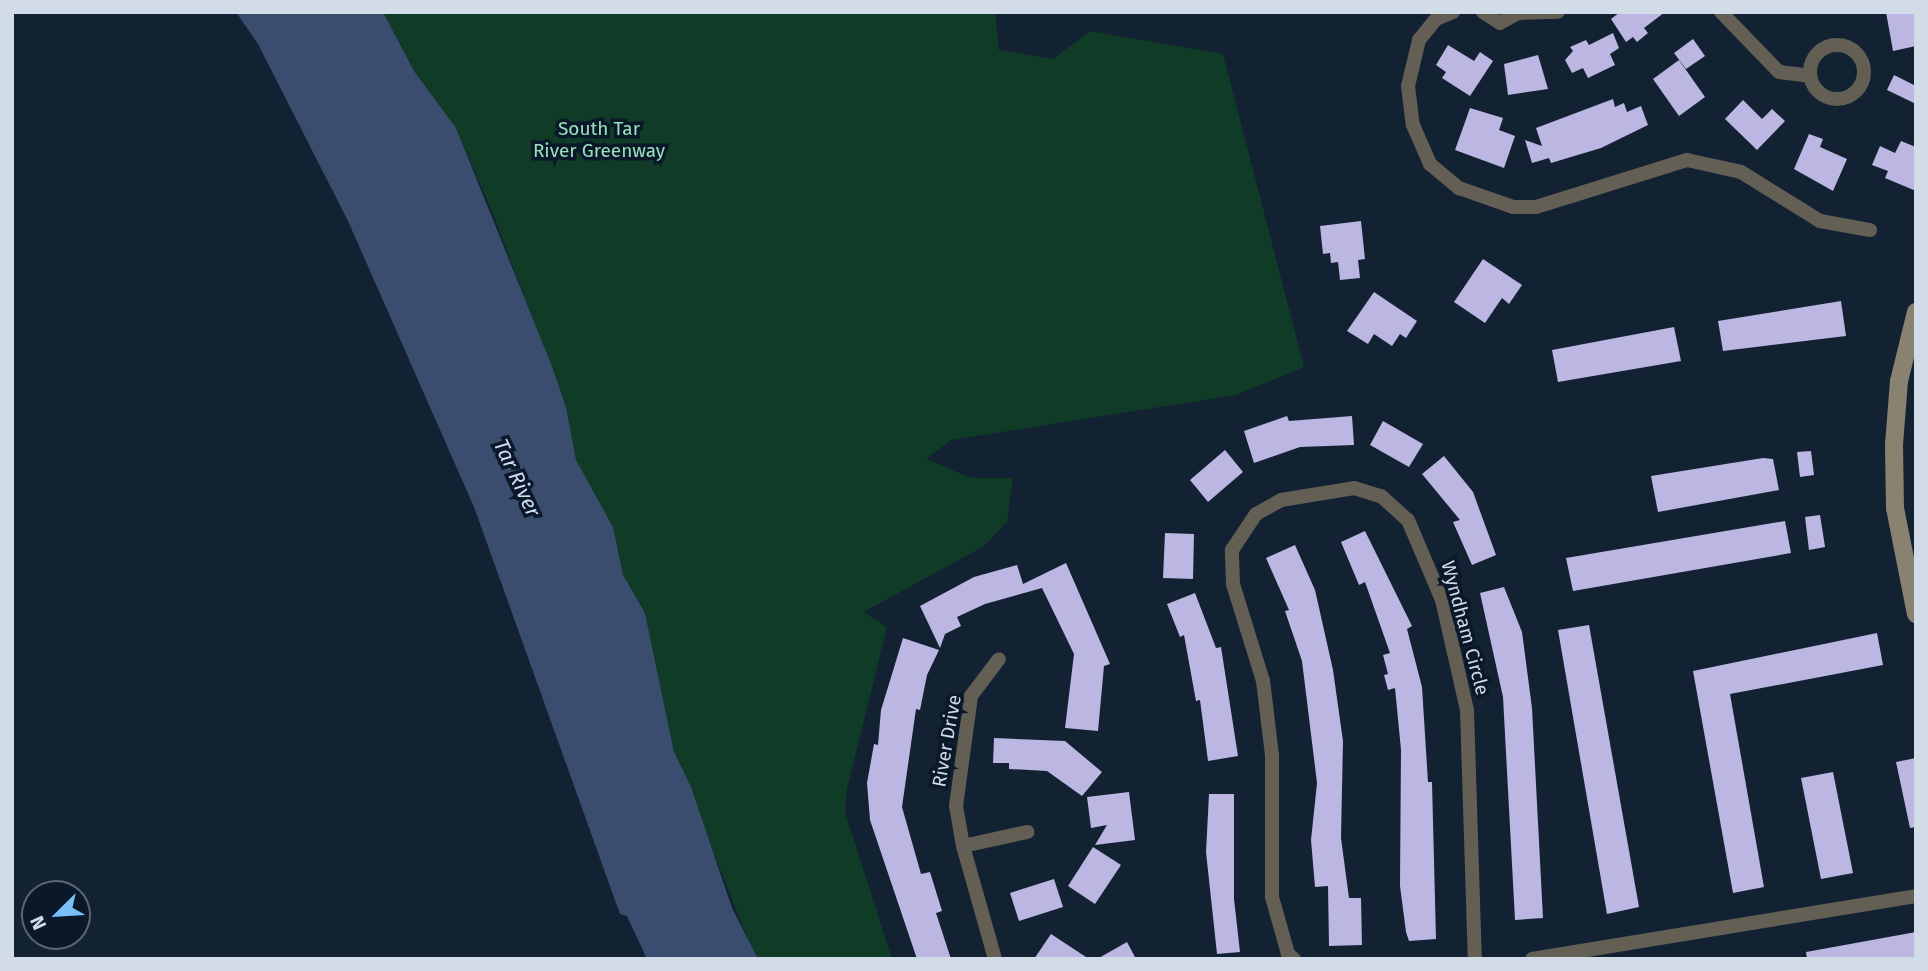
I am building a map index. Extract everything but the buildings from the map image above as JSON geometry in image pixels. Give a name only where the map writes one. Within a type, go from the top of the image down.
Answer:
[{"type":"street","points":[[1453,12],[1436,19],[1419,40],[1408,86],[1413,125],[1430,164],[1459,188],[1513,207],[1536,206],[1687,160],[1741,172],[1820,221],[1870,230]]},
{"type":"street","points":[[1483,12],[1500,23],[1520,12],[1558,12]]},
{"type":"street","points":[[1721,12],[1779,72],[1810,76]]},
{"type":"street","points":[[1916,312],[1894,445],[1895,508],[1916,614]]},
{"type":"street","name":"Wyndham Circle","points":[[1294,959],[1288,954],[1272,897],[1274,775],[1263,681],[1233,584],[1232,550],[1256,514],[1281,499],[1354,488],[1381,496],[1408,520],[1442,600],[1467,710],[1475,959]]},
{"type":"street","name":"River Drive","points":[[995,959],[963,846],[956,806],[958,772],[971,696],[999,659]]},
{"type":"street","points":[[963,846],[1027,832]]},
{"type":"street","points":[[1532,959],[1916,896]]},
{"type":"green space","name":"South Tar River Greenway","points":[[383,12],[995,12],[999,50],[1053,59],[1090,31],[1223,54],[1304,367],[1236,395],[951,440],[926,459],[971,478],[1013,478],[1007,522],[984,546],[864,612],[887,627],[847,789],[845,812],[892,959],[758,959],[754,955],[674,752],[645,613],[623,575],[613,527],[576,460],[566,407],[493,214],[456,128],[414,71]]},
{"type":"water","name":"Tar River","points":[[236,12],[383,12],[414,71],[456,128],[551,364],[566,407],[576,460],[613,527],[623,575],[645,613],[674,752],[691,787],[732,908],[758,959],[647,959],[627,916],[620,914],[474,507],[348,221],[258,44]]}]
